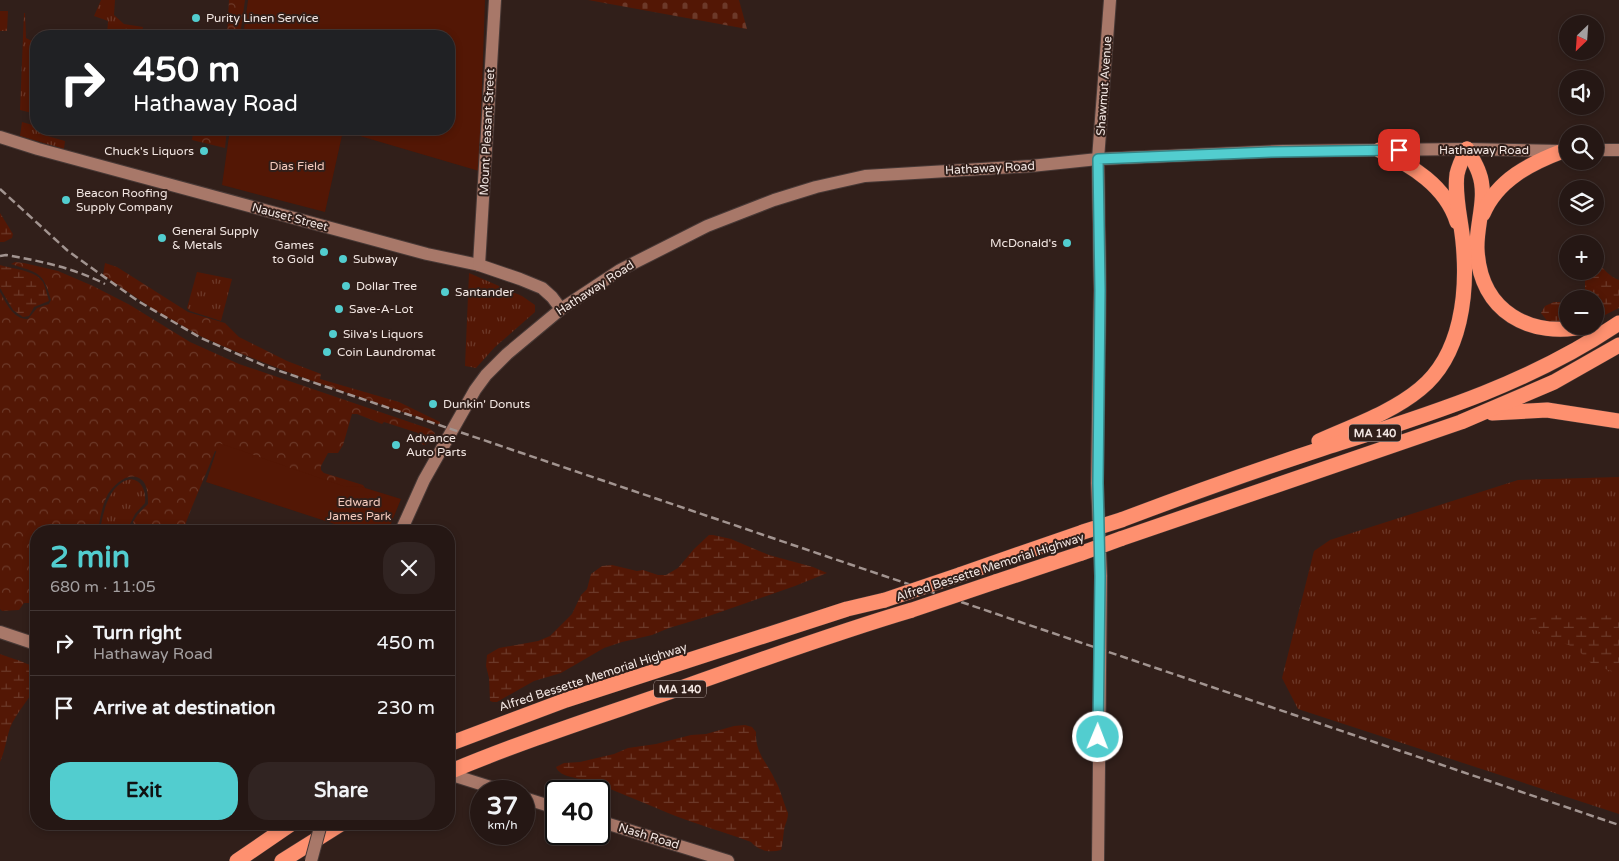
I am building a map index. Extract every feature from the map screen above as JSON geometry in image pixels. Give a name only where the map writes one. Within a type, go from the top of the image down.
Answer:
[{"type":"highway","points":[[1467,149],[1481,181],[1482,204],[1477,249],[1481,273],[1491,294],[1506,312],[1529,325],[1549,330],[1559,330]]},
{"type":"highway","points":[[1252,472],[1384,411],[1412,395],[1427,383],[1444,359],[1460,317],[1465,280],[1457,181],[1460,165],[1467,149]]},
{"type":"highway","points":[[1379,150],[1410,165],[1432,184],[1456,218],[1463,242]]},
{"type":"highway","points":[[1479,225],[1487,205],[1508,181],[1530,165],[1559,153]]},
{"type":"highway","points":[[1604,323],[1619,319]]},
{"type":"highway","name":"Alfred Bessette Memorial Highway","points":[[455,742],[584,694],[847,609],[885,600],[1121,520],[1252,472],[1401,424],[1492,390],[1561,358],[1619,323]]},
{"type":"highway","name":"Alfred Bessette Memorial Highway","points":[[455,771],[526,742],[859,625],[912,610],[1441,430],[1554,382],[1619,345]]},
{"type":"highway","points":[[1480,414],[1547,410],[1619,421]]},
{"type":"highway","points":[[237,861],[282,830]]},
{"type":"highway","points":[[282,861],[331,830]]},
{"type":"main road","name":"Mount Pleasant Street","points":[[479,265],[495,0]]},
{"type":"main road","name":"Shawmut Avenue","points":[[1098,861],[1100,290],[1098,159],[1110,0]]},
{"type":"main road","name":"Nauset Street","points":[[5,139],[282,216],[427,254],[479,265],[542,288],[561,309]]},
{"type":"main road","name":"Hathaway Road","points":[[404,525],[424,480],[475,390],[486,375],[507,354],[561,309],[613,274],[674,242],[738,213],[774,200],[816,187],[865,176],[1031,166],[1098,159],[1267,152],[1467,149],[1559,150]]},
{"type":"main road","points":[[1604,150],[1619,150]]},
{"type":"main road","points":[[0,632],[30,642]]},
{"type":"main road","points":[[455,775],[470,781]]},
{"type":"main road","name":"Nash Road","points":[[610,824],[728,861]]},
{"type":"main road","points":[[311,861],[319,830]]},
{"type":"green space","points":[[101,0],[115,0],[114,15],[124,24],[143,27],[142,30],[107,30],[108,21],[94,16]]},
{"type":"green space","points":[[229,0],[245,0],[241,30],[227,30]]},
{"type":"green space","name":"Dias Field","points":[[248,0],[485,0],[479,171],[357,135],[455,135],[455,30],[244,30]]},
{"type":"green space","points":[[588,0],[739,0],[747,29]]},
{"type":"green space","points":[[0,11],[8,11],[7,31],[0,31]]},
{"type":"green space","points":[[25,13],[26,38],[30,40],[30,112],[20,110]]},
{"type":"green space","points":[[22,122],[30,124],[30,135],[44,135],[65,141],[64,149],[20,136]]},
{"type":"green space","points":[[193,135],[226,135],[225,148],[192,140]]},
{"type":"green space","name":"Dias Field","points":[[229,135],[342,135],[325,212],[222,185]]},
{"type":"green space","points":[[0,213],[13,234],[12,238],[4,242],[0,242]]},
{"type":"green space","points":[[15,262],[24,263],[58,271],[130,305],[190,342],[239,364],[430,429],[435,433],[429,443],[424,445],[419,443],[418,433],[352,414],[343,445],[338,453],[328,453],[321,466],[321,470],[324,473],[363,485],[365,488],[363,493],[291,475],[215,451],[185,525],[134,525],[133,522],[138,514],[148,504],[148,495],[143,481],[133,476],[128,477],[119,482],[108,494],[99,525],[30,525],[30,603],[24,603],[19,610],[2,611],[0,609],[0,292],[11,310],[23,319],[28,319],[37,308],[49,304],[51,300],[45,283],[38,274],[11,264]]},
{"type":"green space","points":[[105,263],[117,267],[188,312],[225,323],[239,337],[287,361],[321,374],[320,379],[399,402],[440,422],[440,425],[298,376],[200,336],[156,311],[103,275]]},
{"type":"green space","points":[[0,265],[23,270],[35,275],[43,282],[49,301],[34,307],[29,316],[23,317],[13,310],[0,288]]},
{"type":"green space","points":[[1604,270],[1619,280],[1619,308],[1604,316],[1604,290],[1585,290],[1585,280],[1604,280]]},
{"type":"green space","points":[[197,272],[232,279],[221,321],[190,311],[187,308]]},
{"type":"green space","points":[[469,273],[522,296],[535,305],[535,312],[495,347],[476,368],[465,366]]},
{"type":"green space","points":[[1559,302],[1559,324],[1548,322],[1541,313],[1545,306]]},
{"type":"green space","name":"Edward James Park","points":[[219,443],[343,486],[362,487],[401,499],[390,525],[338,525],[206,482]]},
{"type":"green space","points":[[1619,477],[1619,814],[1298,709],[1282,678],[1314,551],[1330,540],[1518,480]]},
{"type":"green space","points":[[131,479],[138,482],[143,488],[145,503],[135,514],[130,525],[101,525],[108,499],[117,486]]},
{"type":"green space","points":[[709,535],[731,539],[769,555],[813,567],[827,573],[709,616],[652,635],[604,648],[561,673],[534,681],[497,702],[490,701],[489,678],[486,666],[487,655],[499,648],[538,641],[550,636],[572,614],[581,595],[587,589],[591,574],[602,566],[612,565],[666,575],[678,568]]},
{"type":"green space","points":[[1619,613],[1619,674],[1592,664],[1577,649],[1535,630],[1529,619],[1548,615],[1590,617]]},
{"type":"green space","points":[[0,654],[30,666],[30,695],[10,728],[0,762]]},
{"type":"green space","points":[[745,725],[752,727],[756,732],[759,752],[777,784],[788,813],[781,850],[768,851],[761,849],[751,842],[678,817],[610,789],[610,780],[585,780],[571,777],[558,771],[556,767],[564,763],[580,762],[614,754],[628,748],[656,744],[691,735],[706,734]]},
{"type":"railway","points":[[0,189],[68,251],[138,301],[201,338],[265,366],[1619,825]]},
{"type":"railway","points":[[0,256],[6,255],[57,266],[105,284]]},
{"type":"place","name":"Purity Linen Service","points":[[196,18]]},
{"type":"place","name":"Chuck's Liquors","points":[[204,151]]},
{"type":"place","name":"Beacon Roofing Supply Company","points":[[66,200]]},
{"type":"place","name":"General Supply & Metals","points":[[162,238]]},
{"type":"place","name":"McDonald's","points":[[1067,243]]},
{"type":"place","name":"Games to Gold","points":[[324,252]]},
{"type":"place","name":"Subway","points":[[343,259]]},
{"type":"place","name":"Dollar Tree","points":[[346,286]]},
{"type":"place","name":"Santander","points":[[445,292]]},
{"type":"place","name":"Save-A-Lot","points":[[339,309]]},
{"type":"place","name":"Silva's Liquors","points":[[333,334]]},
{"type":"place","name":"Coin Laundromat","points":[[327,352]]},
{"type":"place","name":"Dunkin' Donuts","points":[[433,404]]},
{"type":"place","name":"Advance Auto Parts","points":[[396,445]]},
{"type":"route","points":[[1098,737],[1100,650],[1098,483],[1100,211],[1098,159],[1271,152],[1399,150]]}]
